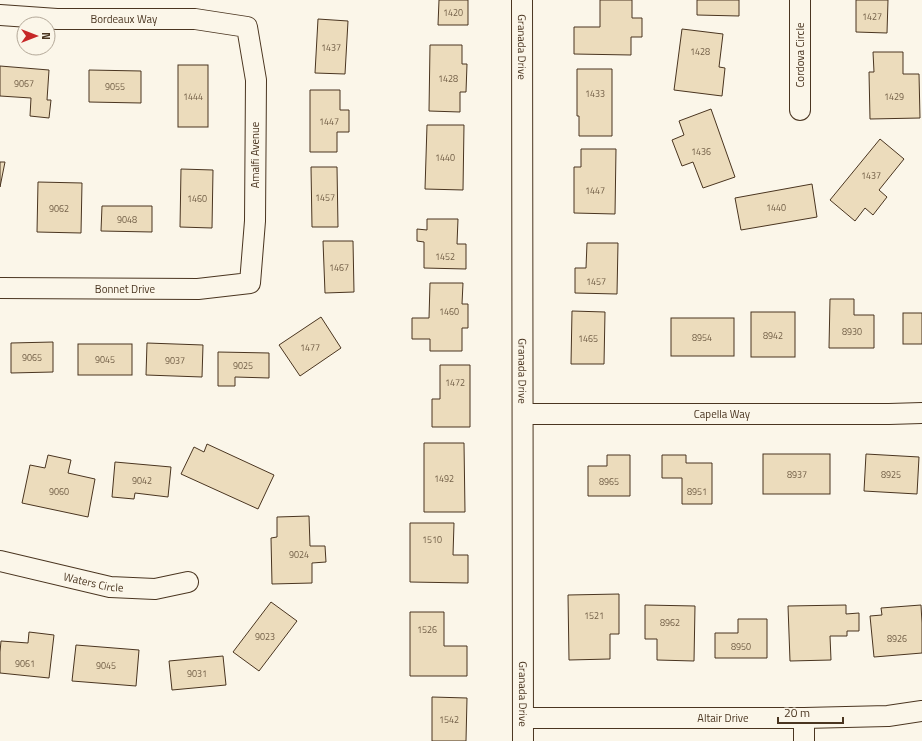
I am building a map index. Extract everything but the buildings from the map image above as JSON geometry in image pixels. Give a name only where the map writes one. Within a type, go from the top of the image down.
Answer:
[{"type":"street","name":"Granada Drive","points":[[522,0],[523,741]]},
{"type":"street","name":"Cordova Circle","points":[[800,0],[800,110]]},
{"type":"street","name":"Bordeaux Way","points":[[0,15],[57,19],[196,19],[247,27]]},
{"type":"street","name":"Amalfi Avenue","points":[[247,27],[256,80],[255,221],[250,283]]},
{"type":"street","name":"Bonnet Drive","points":[[0,288],[198,289],[250,283]]},
{"type":"street","name":"Capella Way","points":[[523,414],[922,413]]},
{"type":"street","name":"Waters Circle","points":[[0,561],[110,588],[154,589],[188,582]]},
{"type":"street","name":"Altair Drive","points":[[523,718],[804,718],[888,716],[922,711]]},
{"type":"street","points":[[804,718],[804,741]]}]
